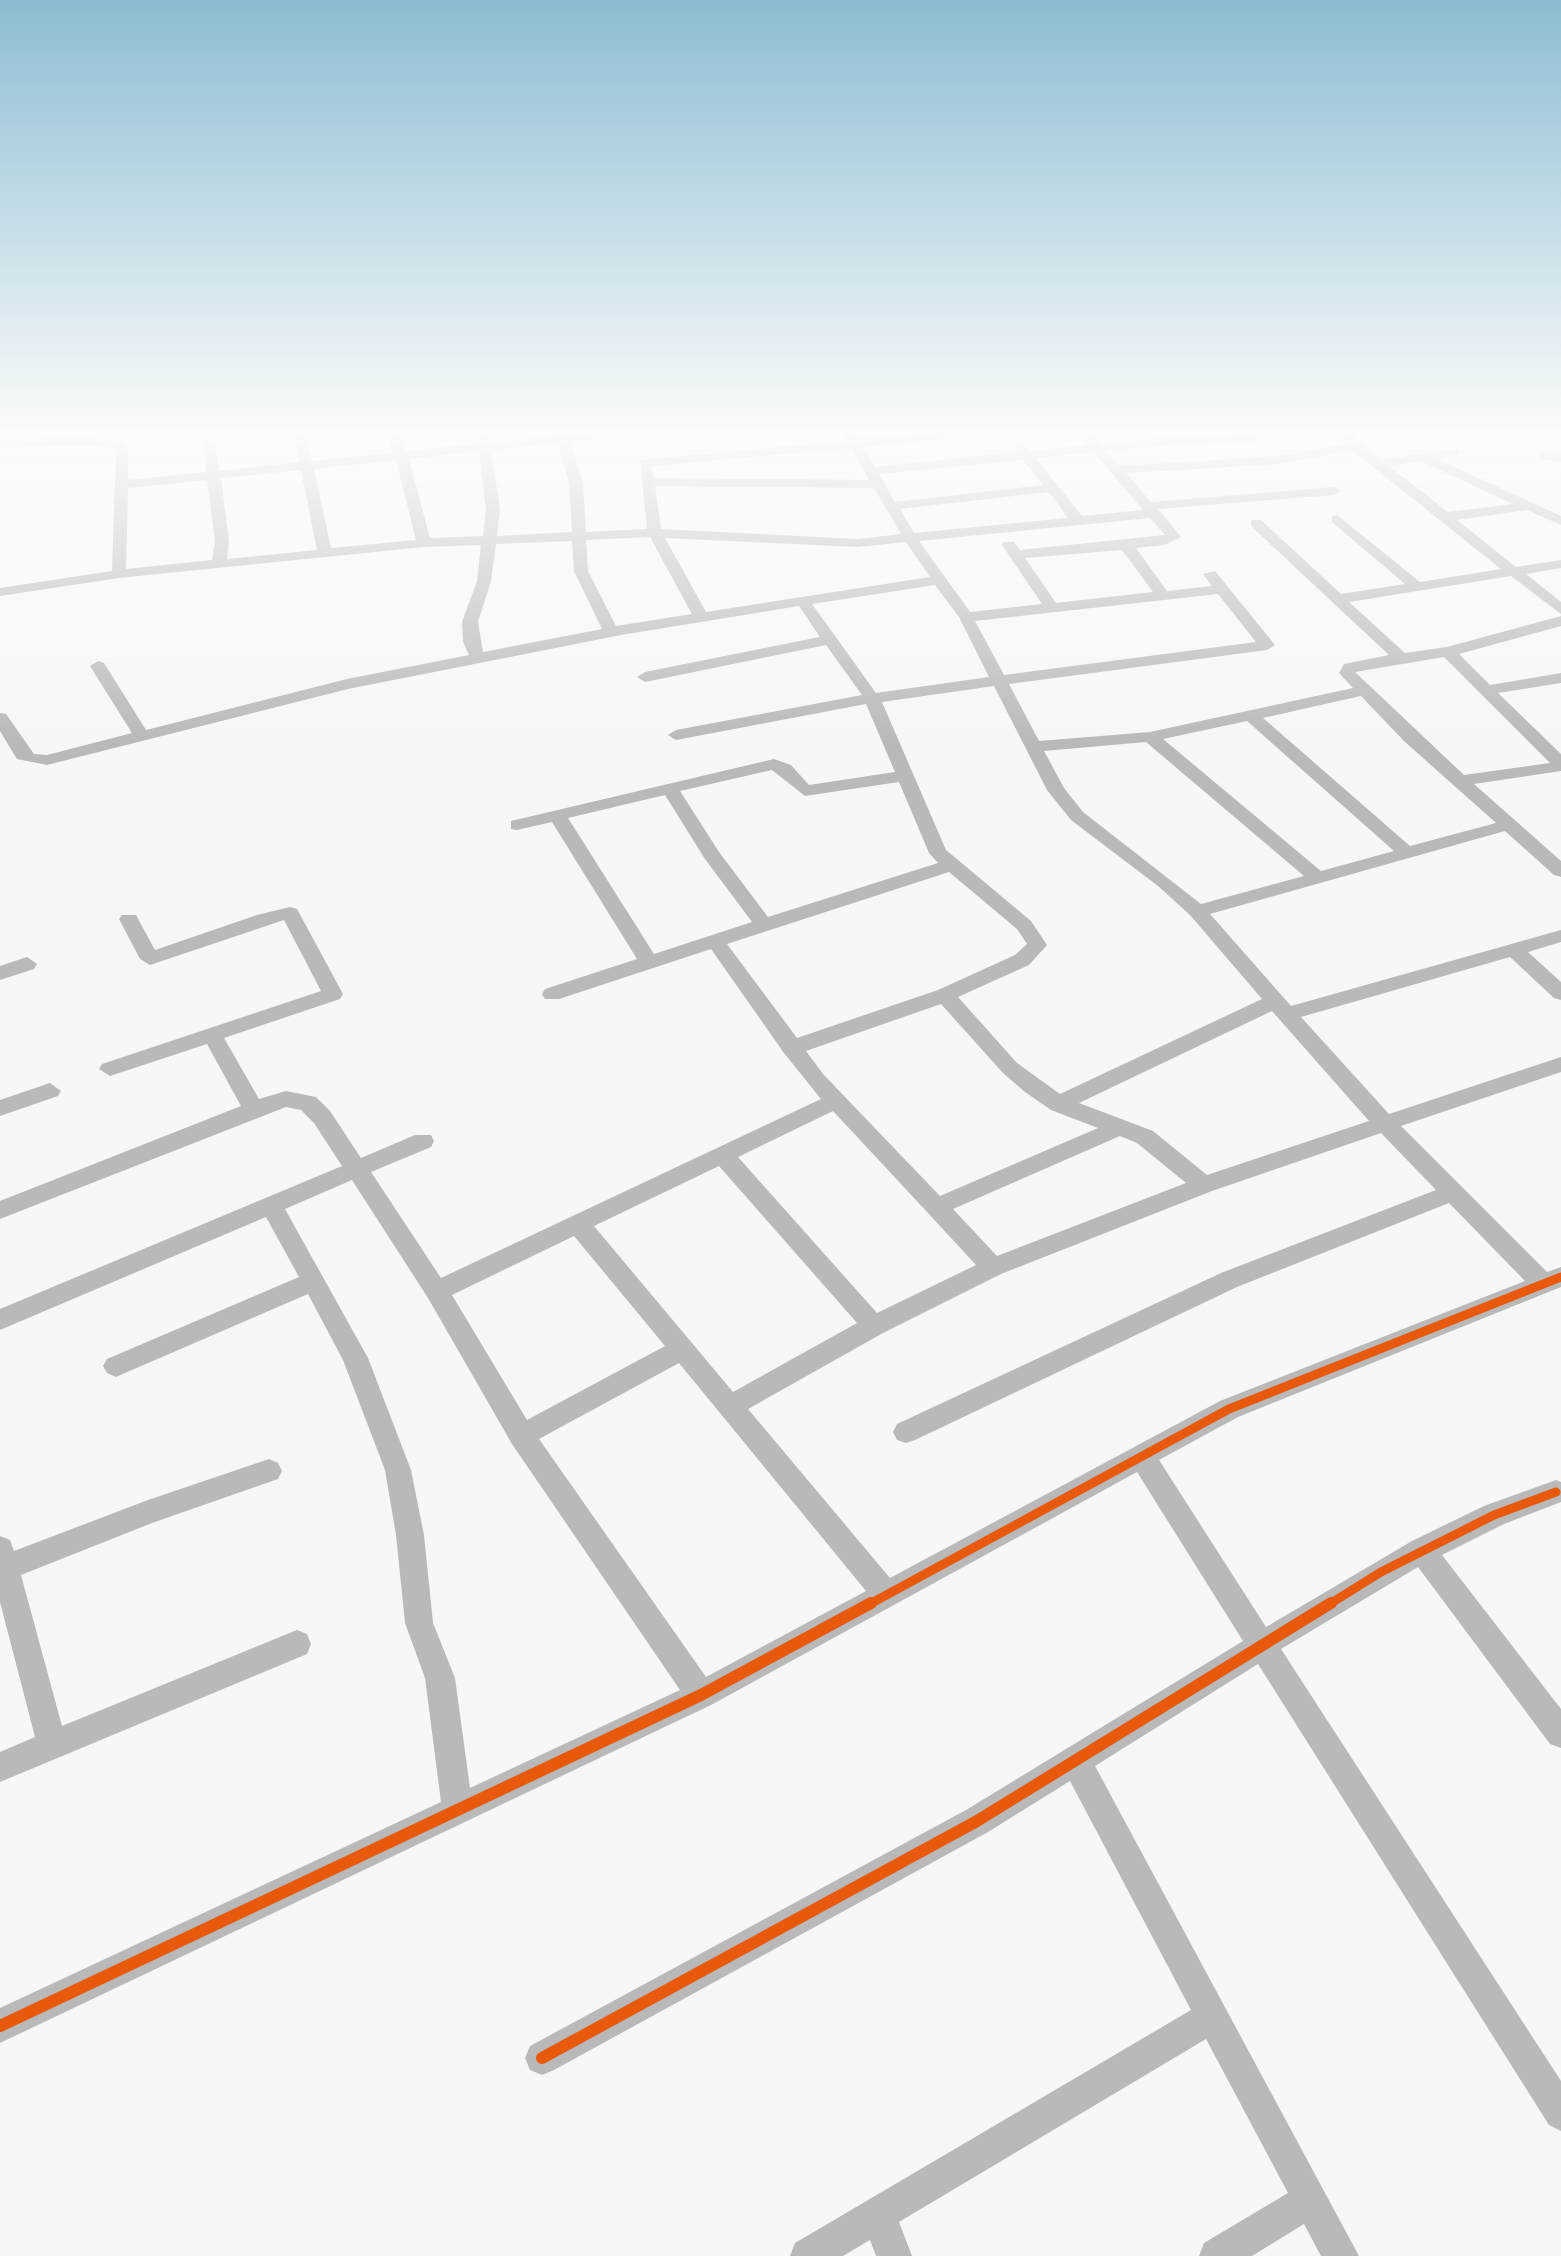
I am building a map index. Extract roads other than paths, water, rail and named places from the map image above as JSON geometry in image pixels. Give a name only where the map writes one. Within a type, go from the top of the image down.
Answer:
[{"type":"street","points":[[119,534],[119,574]]},
{"type":"street","points":[[219,564],[221,534]]},
{"type":"street","points":[[322,534],[325,553]]},
{"type":"street","points":[[422,534],[424,543]]},
{"type":"street","points":[[478,658],[471,642],[470,622],[484,581],[492,534]]},
{"type":"street","points":[[0,592],[119,574],[424,543],[622,534]]},
{"type":"street","points":[[656,534],[701,616]]},
{"type":"street","points":[[679,534],[825,542],[911,540],[968,534]]},
{"type":"street","points":[[0,2026],[701,1695],[1229,1409],[1552,1281],[1452,1193],[1384,1123],[1197,911],[1165,882],[1077,816],[1056,790],[966,617],[936,580],[908,534]]},
{"type":"street","points":[[1002,534],[1052,608]]},
{"type":"street","points":[[1016,555],[1126,545],[1174,537],[1172,534]]},
{"type":"street","points":[[1268,534],[1401,658]]},
{"type":"street","points":[[1355,534],[1417,587]]},
{"type":"street","points":[[1467,534],[1561,609]]},
{"type":"street","points":[[577,536],[581,571],[611,632]]},
{"type":"street","points":[[1126,545],[1163,595]]},
{"type":"street","points":[[1337,599],[1561,564]]},
{"type":"street","points":[[676,735],[872,698],[1267,645],[1210,574]]},
{"type":"street","points":[[0,718],[23,755],[30,759],[66,756],[347,684],[701,616],[936,580]]},
{"type":"street","points":[[966,617],[1222,589]]},
{"type":"street","points":[[791,1048],[945,995],[1022,960],[1037,945],[1024,925],[950,865],[931,839],[872,698],[801,599]]},
{"type":"street","points":[[1561,621],[1448,652],[1350,667],[1347,673],[1362,691],[1561,871]]},
{"type":"street","points":[[645,677],[829,640]]},
{"type":"street","points":[[1448,652],[1561,765]]},
{"type":"street","points":[[98,666],[142,736]]},
{"type":"street","points":[[1486,690],[1561,678]]},
{"type":"street","points":[[1033,747],[1150,737],[1362,691]]},
{"type":"street","points":[[1251,716],[1407,853]]},
{"type":"street","points":[[1150,737],[1318,878]]},
{"type":"street","points":[[517,825],[774,764],[785,769],[805,791],[905,776]]},
{"type":"street","points":[[1461,781],[1561,765]]},
{"type":"street","points":[[670,789],[711,855],[765,926]]},
{"type":"street","points":[[557,815],[649,962]]},
{"type":"street","points":[[1197,911],[1511,824]]},
{"type":"street","points":[[552,994],[950,865]]},
{"type":"street","points":[[110,1069],[333,994],[290,913],[264,919],[150,959],[129,919]]},
{"type":"street","points":[[1059,1104],[1283,1007],[1561,936]]},
{"type":"street","points":[[715,941],[791,1048],[835,1101],[993,1267]]},
{"type":"street","points":[[1514,950],[1561,993]]},
{"type":"street","points":[[0,973],[27,964]]},
{"type":"street","points":[[945,995],[1010,1068],[1059,1104],[1145,1137],[1204,1185]]},
{"type":"street","points":[[212,1035],[254,1110]]},
{"type":"street","points":[[730,1406],[874,1326],[993,1267],[1204,1185],[1561,1064]]},
{"type":"street","points":[[0,1108],[50,1091]]},
{"type":"street","points":[[0,1210],[254,1110],[286,1099],[308,1103],[322,1117],[354,1170],[437,1291],[521,1436],[701,1695]]},
{"type":"street","points":[[437,1291],[580,1226],[835,1101]]},
{"type":"street","points":[[936,1207],[1118,1128]]},
{"type":"street","points":[[0,1320],[423,1141]]},
{"type":"street","points":[[723,1155],[874,1326]]},
{"type":"street","points":[[906,1432],[1229,1280],[1452,1193]]},
{"type":"street","points":[[271,1205],[355,1358],[398,1470],[410,1535],[419,1623],[440,1678],[458,1811]]},
{"type":"street","points":[[580,1226],[885,1593]]},
{"type":"street","points":[[116,1366],[312,1282]]},
{"type":"street","points":[[521,1436],[682,1349]]},
{"type":"street","points":[[1142,1457],[1561,2113]]},
{"type":"street","points":[[52,1745],[3,1558],[269,1471]]},
{"type":"street","points":[[542,2058],[977,1821],[1422,1550],[1494,1515],[1556,1492]]},
{"type":"street","points":[[1422,1550],[1561,1733]]},
{"type":"street","points":[[0,1767],[297,1644]]},
{"type":"street","points":[[1075,1760],[1341,2256]]},
{"type":"street","points":[[808,2256],[1213,2016]]},
{"type":"street","points":[[1217,2256],[1311,2200]]},
{"type":"street","points":[[878,2214],[894,2256]]}]
